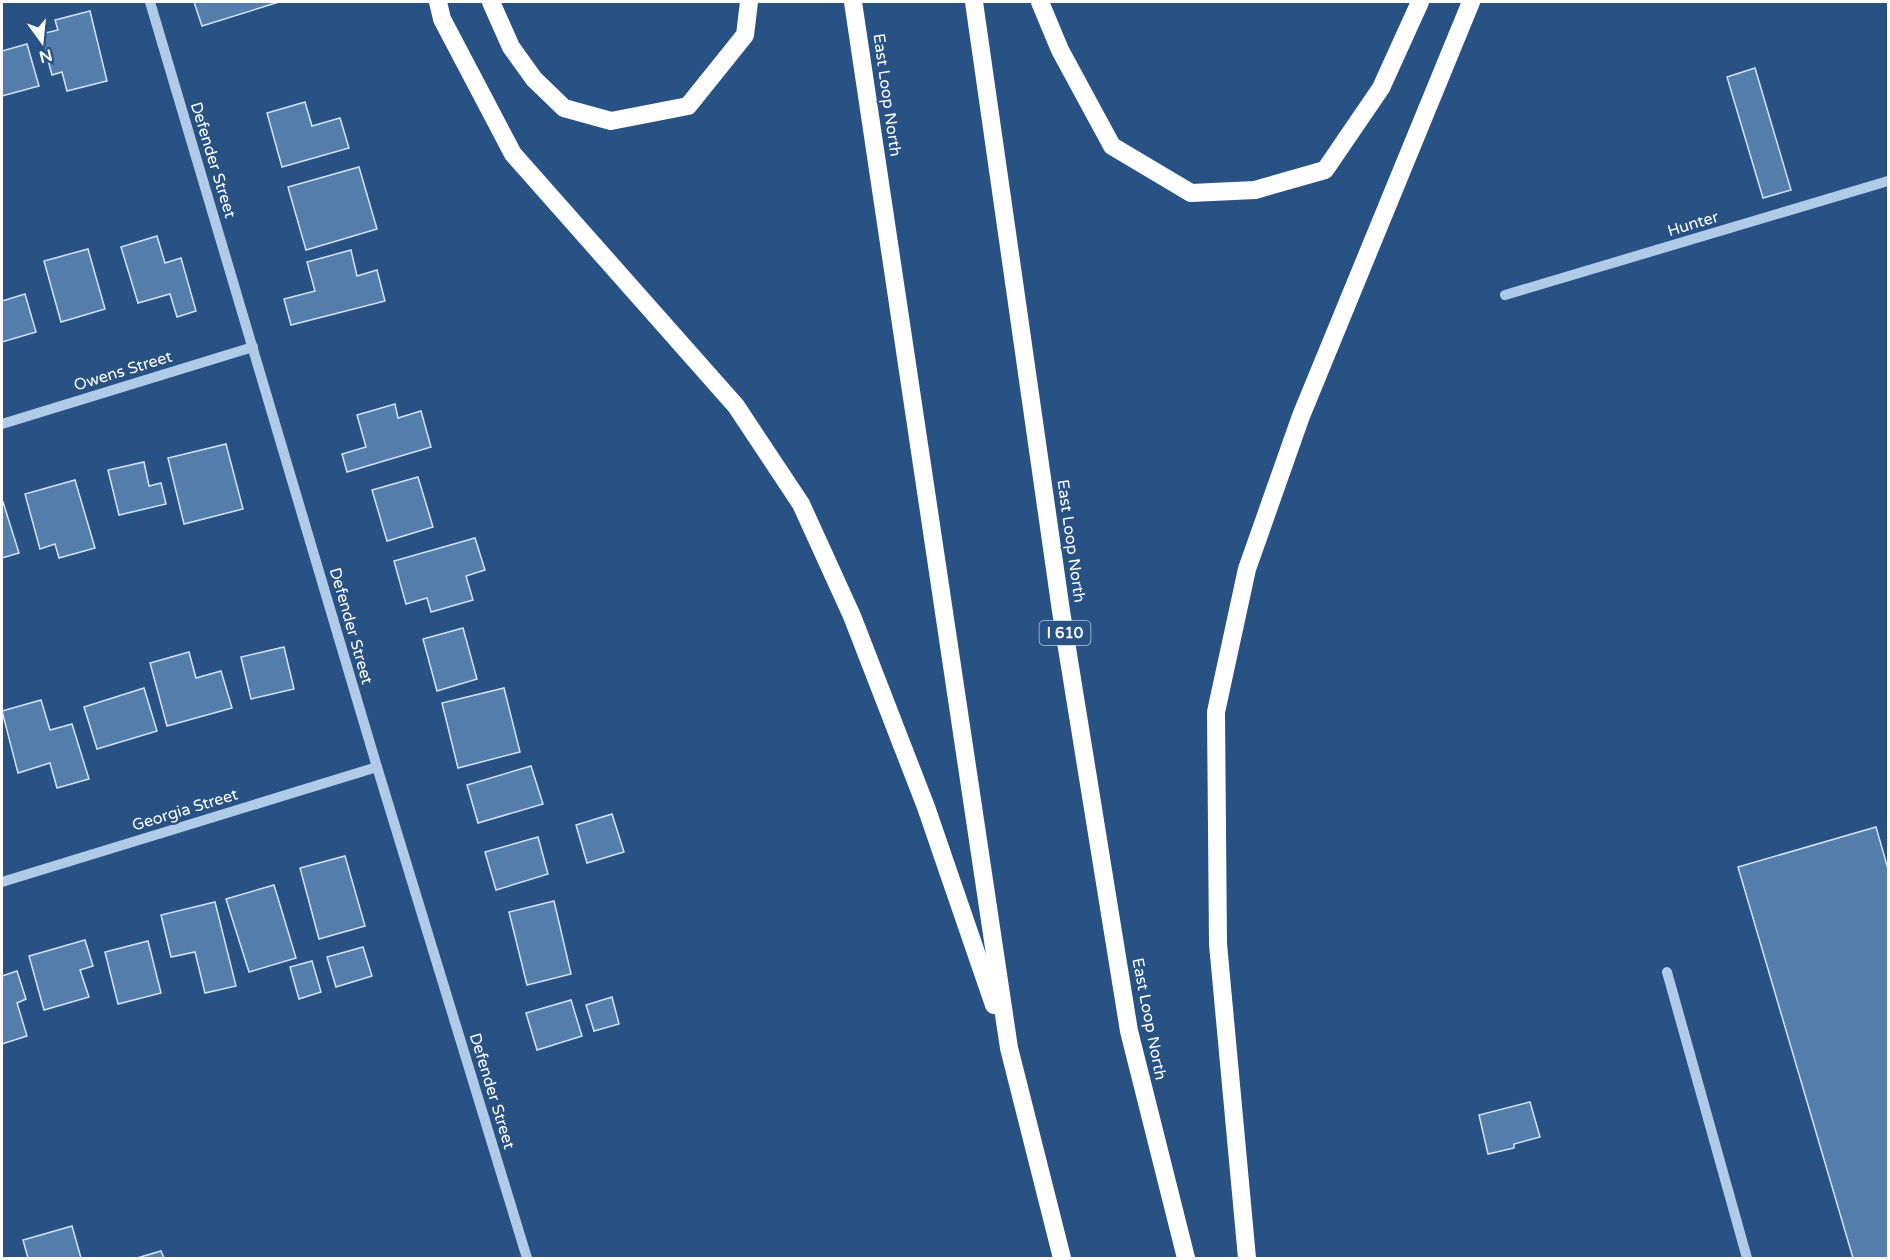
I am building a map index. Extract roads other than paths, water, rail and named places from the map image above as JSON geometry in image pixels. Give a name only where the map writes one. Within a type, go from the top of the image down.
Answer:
[{"type":"highway","points":[[438,2],[442,19],[513,154],[736,406],[801,504],[852,616],[926,807],[1009,1048]]},
{"type":"highway","points":[[491,2],[511,47],[534,80],[564,108],[611,121],[688,106],[744,35],[749,2]]},
{"type":"highway","name":"East Loop North","points":[[853,2],[1009,1048],[1062,1258]]},
{"type":"highway","name":"East Loop North","points":[[974,2],[1060,599],[1129,1031],[1186,1258]]},
{"type":"highway","points":[[1040,2],[1060,50],[1112,146],[1191,193],[1255,190],[1325,170],[1382,88],[1420,2]]},
{"type":"highway","points":[[1247,1258],[1218,944],[1216,712],[1247,569],[1301,416],[1471,2]]},
{"type":"street","name":"Defender Street","points":[[150,2],[377,767],[527,1258]]},
{"type":"street","name":"Hunter","points":[[1505,295],[1888,181]]},
{"type":"street","name":"Owens Street","points":[[2,424],[253,347]]},
{"type":"street","name":"Georgia Street","points":[[2,882],[377,767]]},
{"type":"street","points":[[1667,972],[1746,1258]]}]
